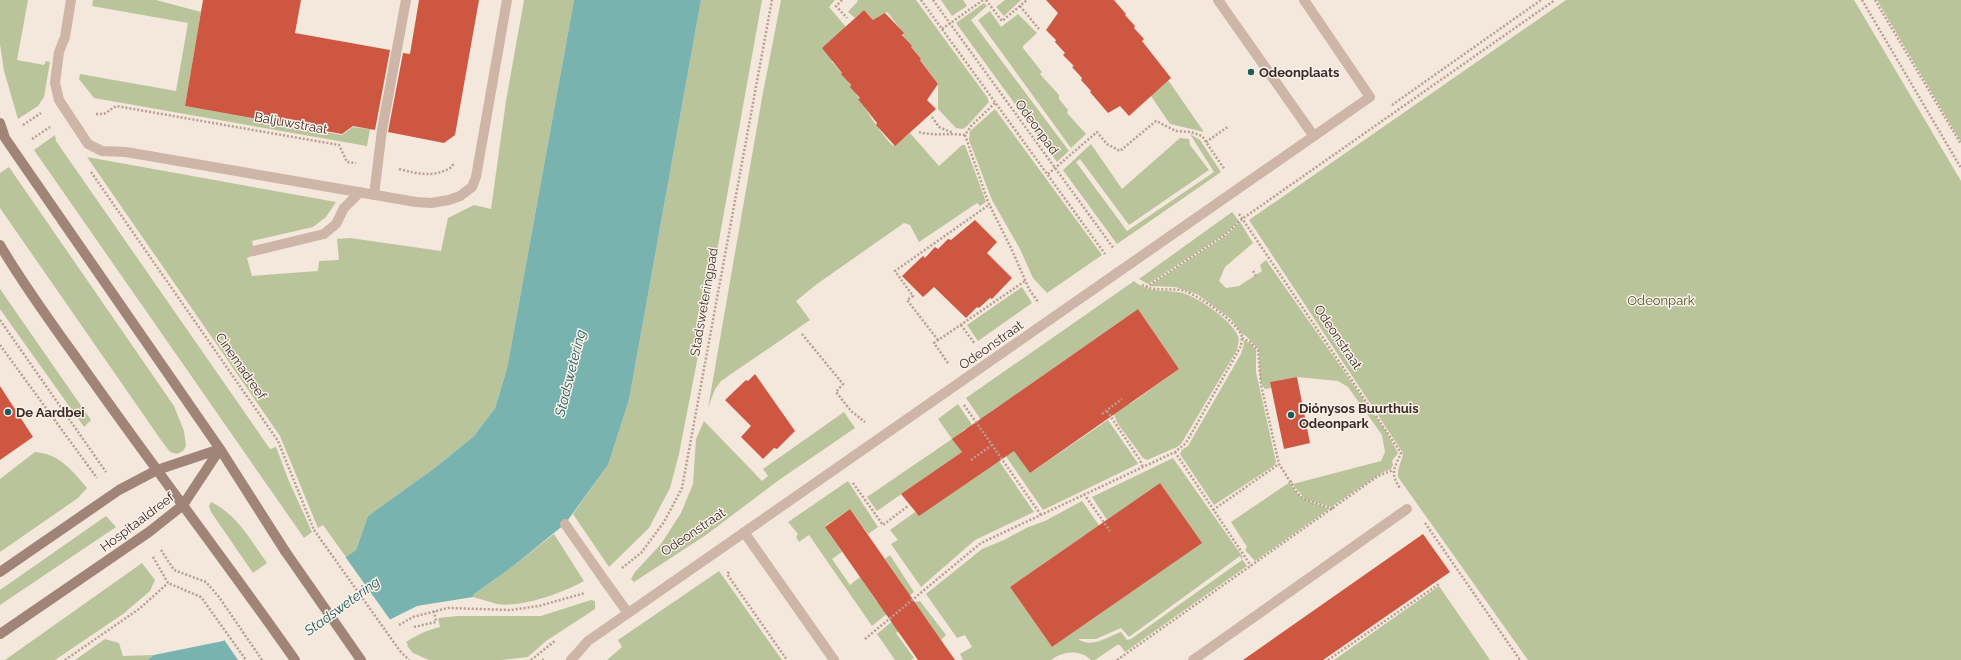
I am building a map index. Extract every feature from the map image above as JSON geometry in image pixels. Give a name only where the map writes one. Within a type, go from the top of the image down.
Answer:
[{"type":"main road","points":[[0,123],[5,138],[220,449],[285,551],[361,660]]},
{"type":"main road","points":[[0,245],[27,288],[295,660]]},
{"type":"main road","points":[[0,572],[119,490],[157,470],[220,449]]},
{"type":"main road","name":"Hospitaaldreef","points":[[0,634],[150,532],[183,505],[220,449]]},
{"type":"street","points":[[72,0],[65,37],[59,52],[55,83],[59,100],[88,144],[102,151],[126,152],[374,195],[431,203],[449,200],[460,196],[472,187],[476,177],[507,0]]},
{"type":"street","points":[[374,195],[377,166],[406,0]]},
{"type":"street","points":[[1218,0],[1313,135]]},
{"type":"street","points":[[1230,194],[1313,135],[1370,97],[1304,0]]},
{"type":"street","points":[[254,251],[324,234],[336,224],[344,208],[360,192]]},
{"type":"street","name":"Odeonstraat","points":[[571,660],[588,641],[840,464],[1230,194]]},
{"type":"street","points":[[1193,660],[1407,509]]},
{"type":"street","points":[[565,524],[628,613]]},
{"type":"street","points":[[744,532],[834,660]]},
{"type":"path","name":"Stadsweteringpad","points":[[399,625],[413,617],[448,608],[510,610],[539,606],[590,591],[641,553],[664,522],[682,488],[772,0]]},
{"type":"path","points":[[842,0],[836,6],[847,18]]},
{"type":"path","name":"Odeonpad","points":[[921,0],[1108,257],[1116,252],[933,0]]},
{"type":"path","points":[[942,29],[983,0]]},
{"type":"path","points":[[986,0],[1002,21],[1028,0]]},
{"type":"path","points":[[1146,287],[1225,235],[1242,219],[1555,0]]},
{"type":"path","points":[[1862,0],[1961,168]]},
{"type":"path","points":[[1875,0],[1961,144]]},
{"type":"path","points":[[1020,6],[1039,29]]},
{"type":"path","points":[[5,138],[59,100]]},
{"type":"path","points":[[965,135],[971,126],[995,103]]},
{"type":"path","name":"Baljuwstraat","points":[[91,114],[104,114],[116,106],[339,145],[347,162],[423,174],[441,173],[452,167],[454,160]]},
{"type":"path","points":[[932,117],[939,127],[955,134]]},
{"type":"path","name":"Odeonstraat","points":[[1048,174],[1097,132],[1108,144],[1120,151],[1156,121],[1176,131],[1191,132],[1202,136],[1227,173],[1215,182],[1230,194],[1242,219],[1401,453],[1393,470]]},
{"type":"path","points":[[1206,142],[1229,126]]},
{"type":"path","points":[[919,132],[927,134],[965,135]]},
{"type":"path","points":[[965,135],[990,204],[1025,281],[1041,305]]},
{"type":"path","name":"Cinemadreef","points":[[90,171],[278,441],[314,530],[400,652],[409,660]]},
{"type":"path","name":"Odeonstraat","points":[[990,204],[895,271],[913,296],[907,300],[938,340],[934,343],[951,368],[942,373],[1041,515]]},
{"type":"path","points":[[1108,257],[1146,287],[1172,289],[1194,295],[1230,322],[1242,338],[1250,342],[1258,350],[1261,385],[1279,464],[1298,494],[1304,499],[1333,509]]},
{"type":"path","points":[[1252,271],[1256,276]]},
{"type":"path","points":[[938,340],[1025,281]]},
{"type":"path","points":[[0,320],[119,490]]},
{"type":"path","name":"Odeonstraat","points":[[961,325],[978,349]]},
{"type":"path","points":[[802,334],[843,384],[836,392],[851,411],[869,425]]},
{"type":"path","points":[[865,638],[981,543],[1175,452],[1186,443],[1194,430],[1241,346],[1242,338]]},
{"type":"path","points":[[1102,414],[1122,399]]},
{"type":"path","points":[[1107,411],[1140,460],[1143,468]]},
{"type":"path","points":[[971,460],[992,445]]},
{"type":"path","points":[[1175,452],[1251,566]]},
{"type":"path","points":[[840,464],[883,525],[908,506]]},
{"type":"path","points":[[1213,510],[1279,464]]},
{"type":"path","points":[[1116,660],[1378,476],[1393,470],[1394,477],[1402,491]]},
{"type":"path","points":[[1084,494],[1110,531]]},
{"type":"path","points":[[1423,520],[1520,660]]},
{"type":"path","points":[[150,532],[174,570],[206,582],[219,597],[262,660]]},
{"type":"path","points":[[65,660],[139,609],[168,583]]},
{"type":"path","points":[[1328,660],[1439,584]]},
{"type":"path","points":[[414,627],[436,622],[434,612]]},
{"type":"path","points":[[212,613],[246,660]]},
{"type":"path","points":[[531,660],[560,638]]},
{"type":"green space","points":[[0,0],[28,0],[17,60],[44,65],[46,61],[50,62],[44,97],[38,106],[18,119],[4,71],[0,44]]},
{"type":"green space","points":[[93,0],[156,0],[201,12],[185,106],[342,135],[353,127],[370,129],[367,146],[94,98],[79,79],[80,74],[176,91],[188,23],[92,6]]},
{"type":"green space","points":[[524,0],[574,0],[507,369],[495,408],[474,436],[436,467],[368,516],[356,550],[346,557],[323,525],[318,528],[280,436],[87,157],[336,202],[326,217],[313,227],[252,241],[255,255],[247,258],[252,276],[318,271],[319,261],[339,260],[337,239],[350,238],[441,251],[448,218],[474,205],[491,209],[506,101]]},
{"type":"green space","points":[[701,0],[762,0],[703,330],[679,454],[670,488],[649,528],[609,567],[573,514],[608,465],[629,400]]},
{"type":"green space","points":[[781,0],[835,0],[829,7],[846,27],[831,58],[832,62],[841,72],[884,136],[893,146],[910,133],[939,166],[962,145],[965,145],[986,202],[980,206],[977,203],[919,242],[910,225],[904,223],[817,284],[796,301],[810,320],[721,381],[715,389],[708,408],[762,98]]},
{"type":"green space","points":[[857,0],[916,0],[987,97],[989,102],[967,126],[963,129],[956,128],[938,109],[938,84],[904,37],[902,31],[887,12],[874,21],[864,10],[855,18],[848,12],[858,1]]},
{"type":"green space","points":[[941,0],[963,0],[967,6],[952,16]]},
{"type":"green space","points":[[1005,0],[1021,0],[1004,16],[996,7]]},
{"type":"green space","name":"Odeonpark","points":[[1566,0],[1854,0],[1961,181],[1961,660],[1528,660],[1398,477],[1398,470],[1403,453],[1249,220]]},
{"type":"green space","points":[[1877,0],[1961,0],[1961,142]]},
{"type":"green space","points":[[984,3],[987,6],[971,20],[1069,151],[1057,162],[956,23]]},
{"type":"green space","points":[[990,11],[1001,27],[1018,14],[1037,33],[1023,46],[1023,48],[1042,72],[1040,74],[1059,95],[1059,99],[1068,110],[1067,113],[1086,134],[1071,148],[978,20]]},
{"type":"green space","points":[[1168,80],[1204,132],[1170,124],[1151,96]]},
{"type":"green space","points":[[995,109],[1102,255],[1047,293],[1033,278],[1020,249],[992,200],[969,140],[970,131]]},
{"type":"green space","points":[[1190,134],[1200,140],[1221,172],[1117,244],[1063,170],[1091,144],[1122,189],[1180,138],[1189,139],[1190,145],[1209,170],[1129,225],[1080,159],[1076,162],[1127,231],[1214,172]]},
{"type":"green space","points":[[55,135],[56,141],[270,449],[276,447],[288,479],[312,532],[304,538],[34,150]]},
{"type":"green space","points":[[9,167],[174,406],[184,431],[186,446],[183,451],[177,454],[170,452],[0,208],[0,173]]},
{"type":"green space","points":[[1232,212],[1239,221],[1225,234],[1148,284],[1139,279]]},
{"type":"green space","points":[[1240,222],[1253,243],[1225,267],[1219,281],[1226,288],[1239,286],[1262,271],[1260,265],[1266,260],[1387,433],[1398,453],[1392,461],[1393,465],[1391,469],[1383,472],[1331,507],[1305,499],[1290,481],[1292,480],[1293,484],[1381,461],[1385,452],[1382,435],[1348,387],[1338,381],[1297,377],[1270,382],[1271,388],[1265,389],[1260,378],[1259,350],[1246,336],[1242,334],[1231,319],[1197,294],[1175,287],[1149,286],[1227,235]]},
{"type":"green space","points":[[1134,281],[1145,288],[1189,295],[1215,311],[1231,325],[1236,333],[1239,339],[1237,350],[1181,444],[1147,460],[1143,458],[1118,424],[1112,410],[1127,400],[1130,404],[1179,369],[1138,309],[989,413],[1030,473],[1108,420],[1138,464],[1043,510],[966,398]]},
{"type":"green space","points":[[1022,287],[1032,303],[978,341],[967,325]]},
{"type":"green space","points":[[0,289],[91,420],[84,427],[0,309]]},
{"type":"green space","points":[[1243,340],[1251,344],[1256,350],[1256,372],[1276,462],[1275,465],[1214,505],[1180,454],[1182,450],[1188,446],[1241,354],[1244,344]]},
{"type":"green space","points":[[958,404],[981,438],[965,429],[953,439],[962,452],[877,511],[867,497],[952,439],[938,419]]},
{"type":"green space","points":[[844,412],[855,428],[779,480],[706,535],[634,582],[631,579],[635,572],[661,544],[681,513],[693,484],[696,439],[704,421],[762,481],[768,476],[763,469]]},
{"type":"green space","points":[[35,452],[43,453],[58,459],[76,475],[87,488],[78,498],[0,552],[0,479]]},
{"type":"green space","points":[[995,455],[1034,512],[975,540],[921,587],[891,544],[898,540],[890,530]]},
{"type":"green space","points":[[1173,458],[1242,556],[1242,559],[1247,566],[1125,652],[1120,645],[1117,645],[1095,660],[1091,660],[1082,654],[1071,652],[1051,660],[963,660],[960,654],[972,647],[965,635],[957,638],[926,594],[982,549],[1004,540],[1026,528],[1045,521],[1082,501],[1108,538],[1085,535],[1010,587],[1052,647],[1201,543],[1160,483],[1107,520],[1092,497]],"holes":[[[1240,556],[1242,560],[1131,639],[1127,640],[1121,632],[1100,641],[1089,643],[1078,639],[1096,639],[1121,628],[1129,637]]]},
{"type":"green space","points":[[848,481],[878,527],[868,534],[850,509],[825,526],[842,552],[832,559],[850,585],[860,577],[877,602],[902,584],[885,559],[890,555],[914,592],[872,626],[809,535],[799,542],[796,537],[798,534],[788,522]]},
{"type":"green space","points":[[1290,482],[1298,494],[1306,500],[1329,509],[1255,561],[1245,550],[1247,547],[1231,522]]},
{"type":"green space","points":[[211,502],[220,507],[236,521],[267,563],[253,573],[211,512],[209,506]]},
{"type":"green space","points":[[106,516],[116,527],[0,605],[0,590]]},
{"type":"green space","points":[[554,534],[584,581],[553,595],[518,604],[497,604],[473,597],[474,594]]},
{"type":"green space","points":[[142,563],[155,580],[150,591],[123,614],[55,660],[5,660]]},
{"type":"green space","points":[[719,571],[782,660],[607,660],[622,647],[618,640]]},
{"type":"green space","points":[[1439,586],[1490,660],[1334,660]]},
{"type":"green space","points":[[591,600],[595,601],[595,609],[546,641],[528,657],[501,660],[429,660],[413,653],[407,646],[408,645],[406,642],[422,633],[440,627],[438,618],[458,616],[541,616]]},
{"type":"green space","points":[[920,601],[946,635],[941,640],[923,614],[896,633],[914,658],[911,660],[895,660],[877,634],[915,602]]},
{"type":"green space","points":[[105,639],[119,643],[123,656],[154,655],[147,660],[75,660]]},
{"type":"water","name":"Stadswetering","points":[[574,0],[701,0],[629,400],[608,465],[565,524],[512,567],[474,594],[473,597],[417,606],[387,621],[332,660],[147,660],[154,655],[223,641],[356,550],[368,516],[436,467],[474,436],[495,408],[507,369]]},
{"type":"pier","points":[[344,555],[391,621],[336,660],[238,660],[223,638]]},
{"type":"building","points":[[203,0],[301,0],[295,33],[390,50],[375,130],[353,126],[342,134],[185,106]]},
{"type":"building","points":[[419,0],[479,0],[455,135],[444,143],[388,132],[403,53],[410,54]]},
{"type":"building","points":[[1046,0],[1114,0],[1135,26],[1134,28],[1144,39],[1142,41],[1171,78],[1129,116],[1120,106],[1108,113],[1081,80],[1082,78],[1072,67],[1074,66],[1063,55],[1065,53],[1055,42],[1056,40],[1046,30],[1058,13]]},
{"type":"building","points":[[864,10],[873,20],[885,13],[904,33],[902,35],[912,46],[911,47],[938,84],[927,100],[936,109],[895,146],[876,125],[877,123],[858,99],[860,98],[850,87],[851,85],[822,48]]},
{"type":"building","points":[[975,220],[997,242],[987,253],[1012,278],[992,299],[990,298],[979,308],[977,307],[966,318],[934,287],[923,297],[902,276],[923,256],[925,258],[935,247],[938,249],[948,239],[951,240]]},
{"type":"building","points":[[1138,309],[1179,369],[1030,473],[1014,451],[919,516],[901,494],[962,452],[952,439]]},
{"type":"building","points":[[755,374],[795,431],[777,449],[774,448],[763,459],[741,437],[751,426],[725,400],[746,380],[748,381]]},
{"type":"building","name":"Diónysos Buurthuis Odeonpark","points":[[1297,377],[1310,443],[1284,449],[1270,382]]},
{"type":"building","name":"De Aardbei","points":[[0,386],[33,437],[0,460]]},
{"type":"building","points":[[1160,483],[1202,543],[1052,647],[1010,587]]},
{"type":"building","points":[[850,509],[955,660],[918,660],[825,527]]},
{"type":"building","points":[[1423,534],[1450,572],[1323,660],[1243,660]]},
{"type":"place","name":"Odeonplaats","points":[[1251,72]]},
{"type":"place","name":"De Aardbei","points":[[8,412]]},
{"type":"place","name":"Diónysos Buurthuis Odeonpark","points":[[1291,415]]}]
